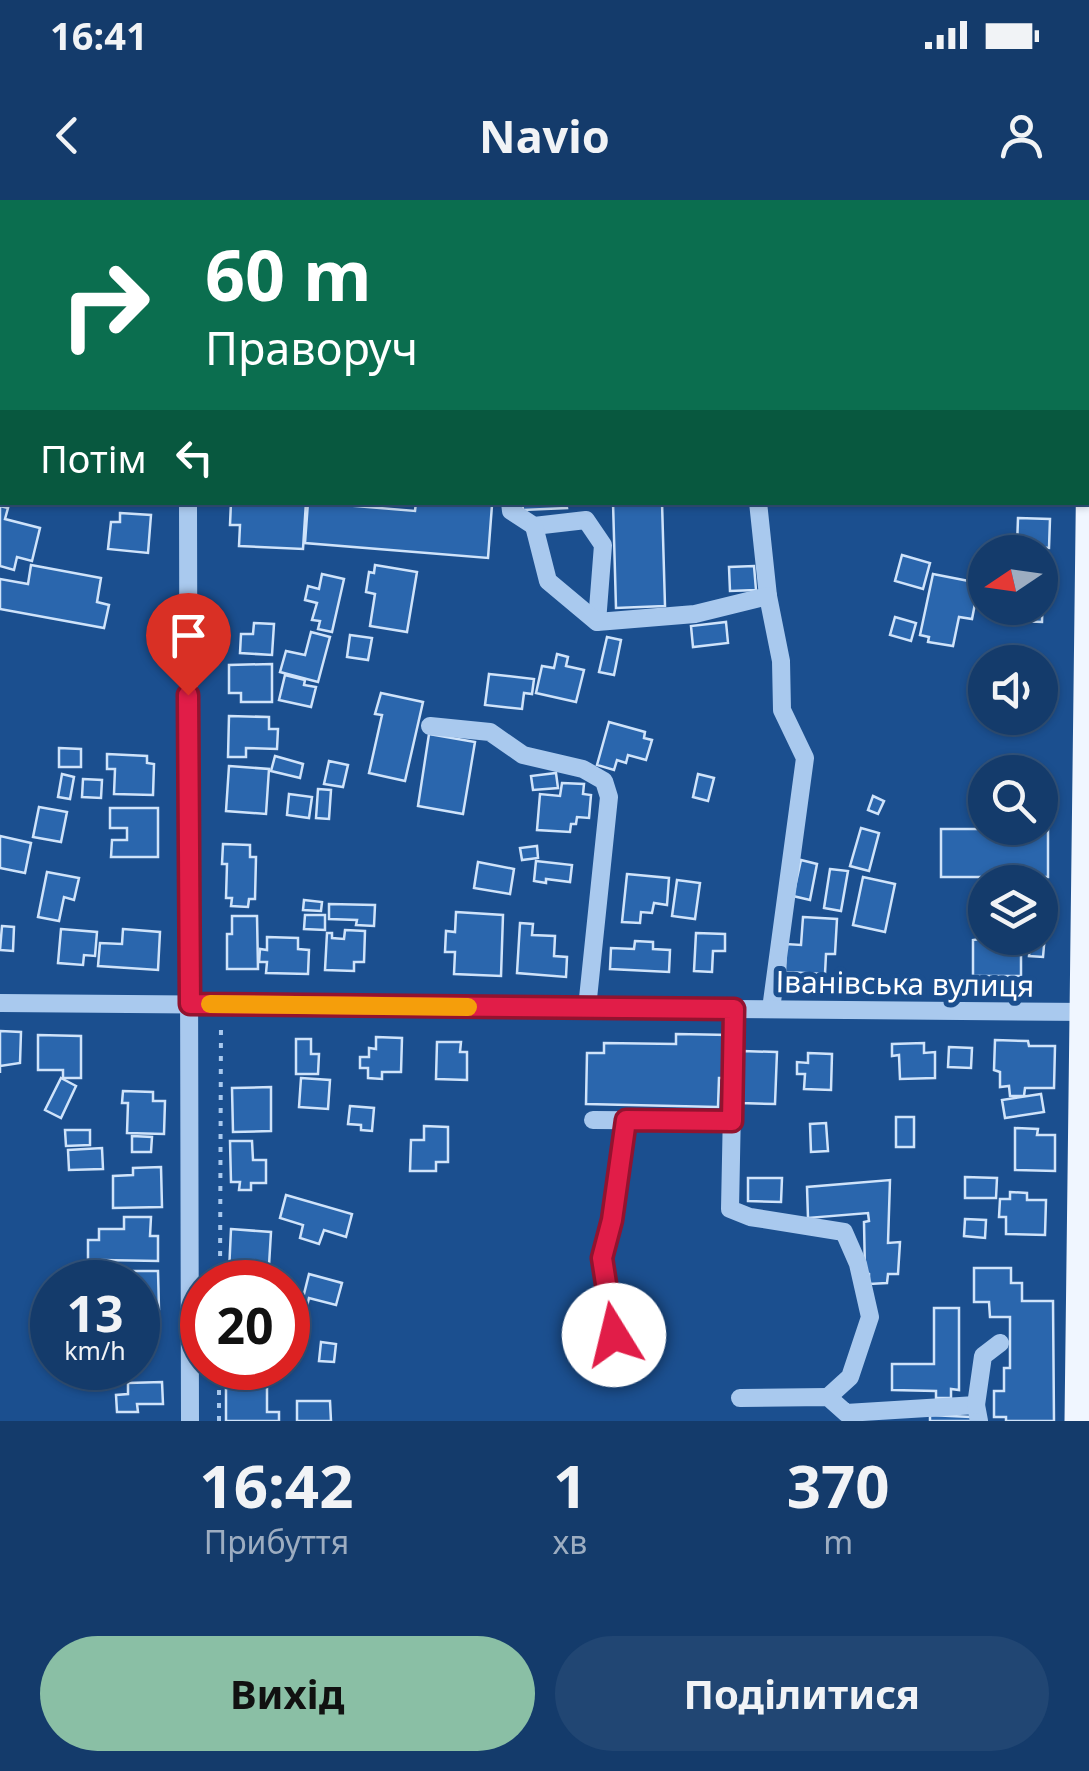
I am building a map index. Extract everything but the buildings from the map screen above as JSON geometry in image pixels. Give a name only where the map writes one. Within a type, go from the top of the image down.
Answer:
[{"type":"main road","points":[[1077,1421],[1086,1012],[1089,505]]},
{"type":"street","points":[[188,505],[190,1421]]},
{"type":"street","points":[[510,505],[511,511],[534,526],[586,520],[603,545],[597,622]]},
{"type":"street","points":[[758,505],[768,596],[781,661],[782,710],[806,758],[771,1009]]},
{"type":"street","points":[[534,526],[548,580],[597,622],[695,614],[768,596]]},
{"type":"street","points":[[430,726],[490,732],[523,755],[584,770],[604,781],[609,797],[587,1008]]},
{"type":"street","name":"Іванівська вулиця","points":[[0,1003],[1086,1012]]},
{"type":"street","points":[[734,1009],[730,1209],[844,1232],[858,1264],[870,1317],[850,1377],[828,1397],[740,1398]]},
{"type":"street","points":[[592,1120],[732,1121]]},
{"type":"street","points":[[614,1335],[602,1258],[612,1220],[626,1120]]},
{"type":"street","points":[[828,1397],[846,1413],[978,1413],[983,1356],[1000,1344]]},
{"type":"path","points":[[220,1260],[222,1004]]},
{"type":"path","points":[[219,1390],[219,1421]]},
{"type":"slow traffic","points":[[210,1004],[468,1007]]},
{"type":"route","points":[[188,695],[190,1004],[734,1009],[732,1121],[626,1120],[612,1220],[602,1258],[614,1335]]}]
